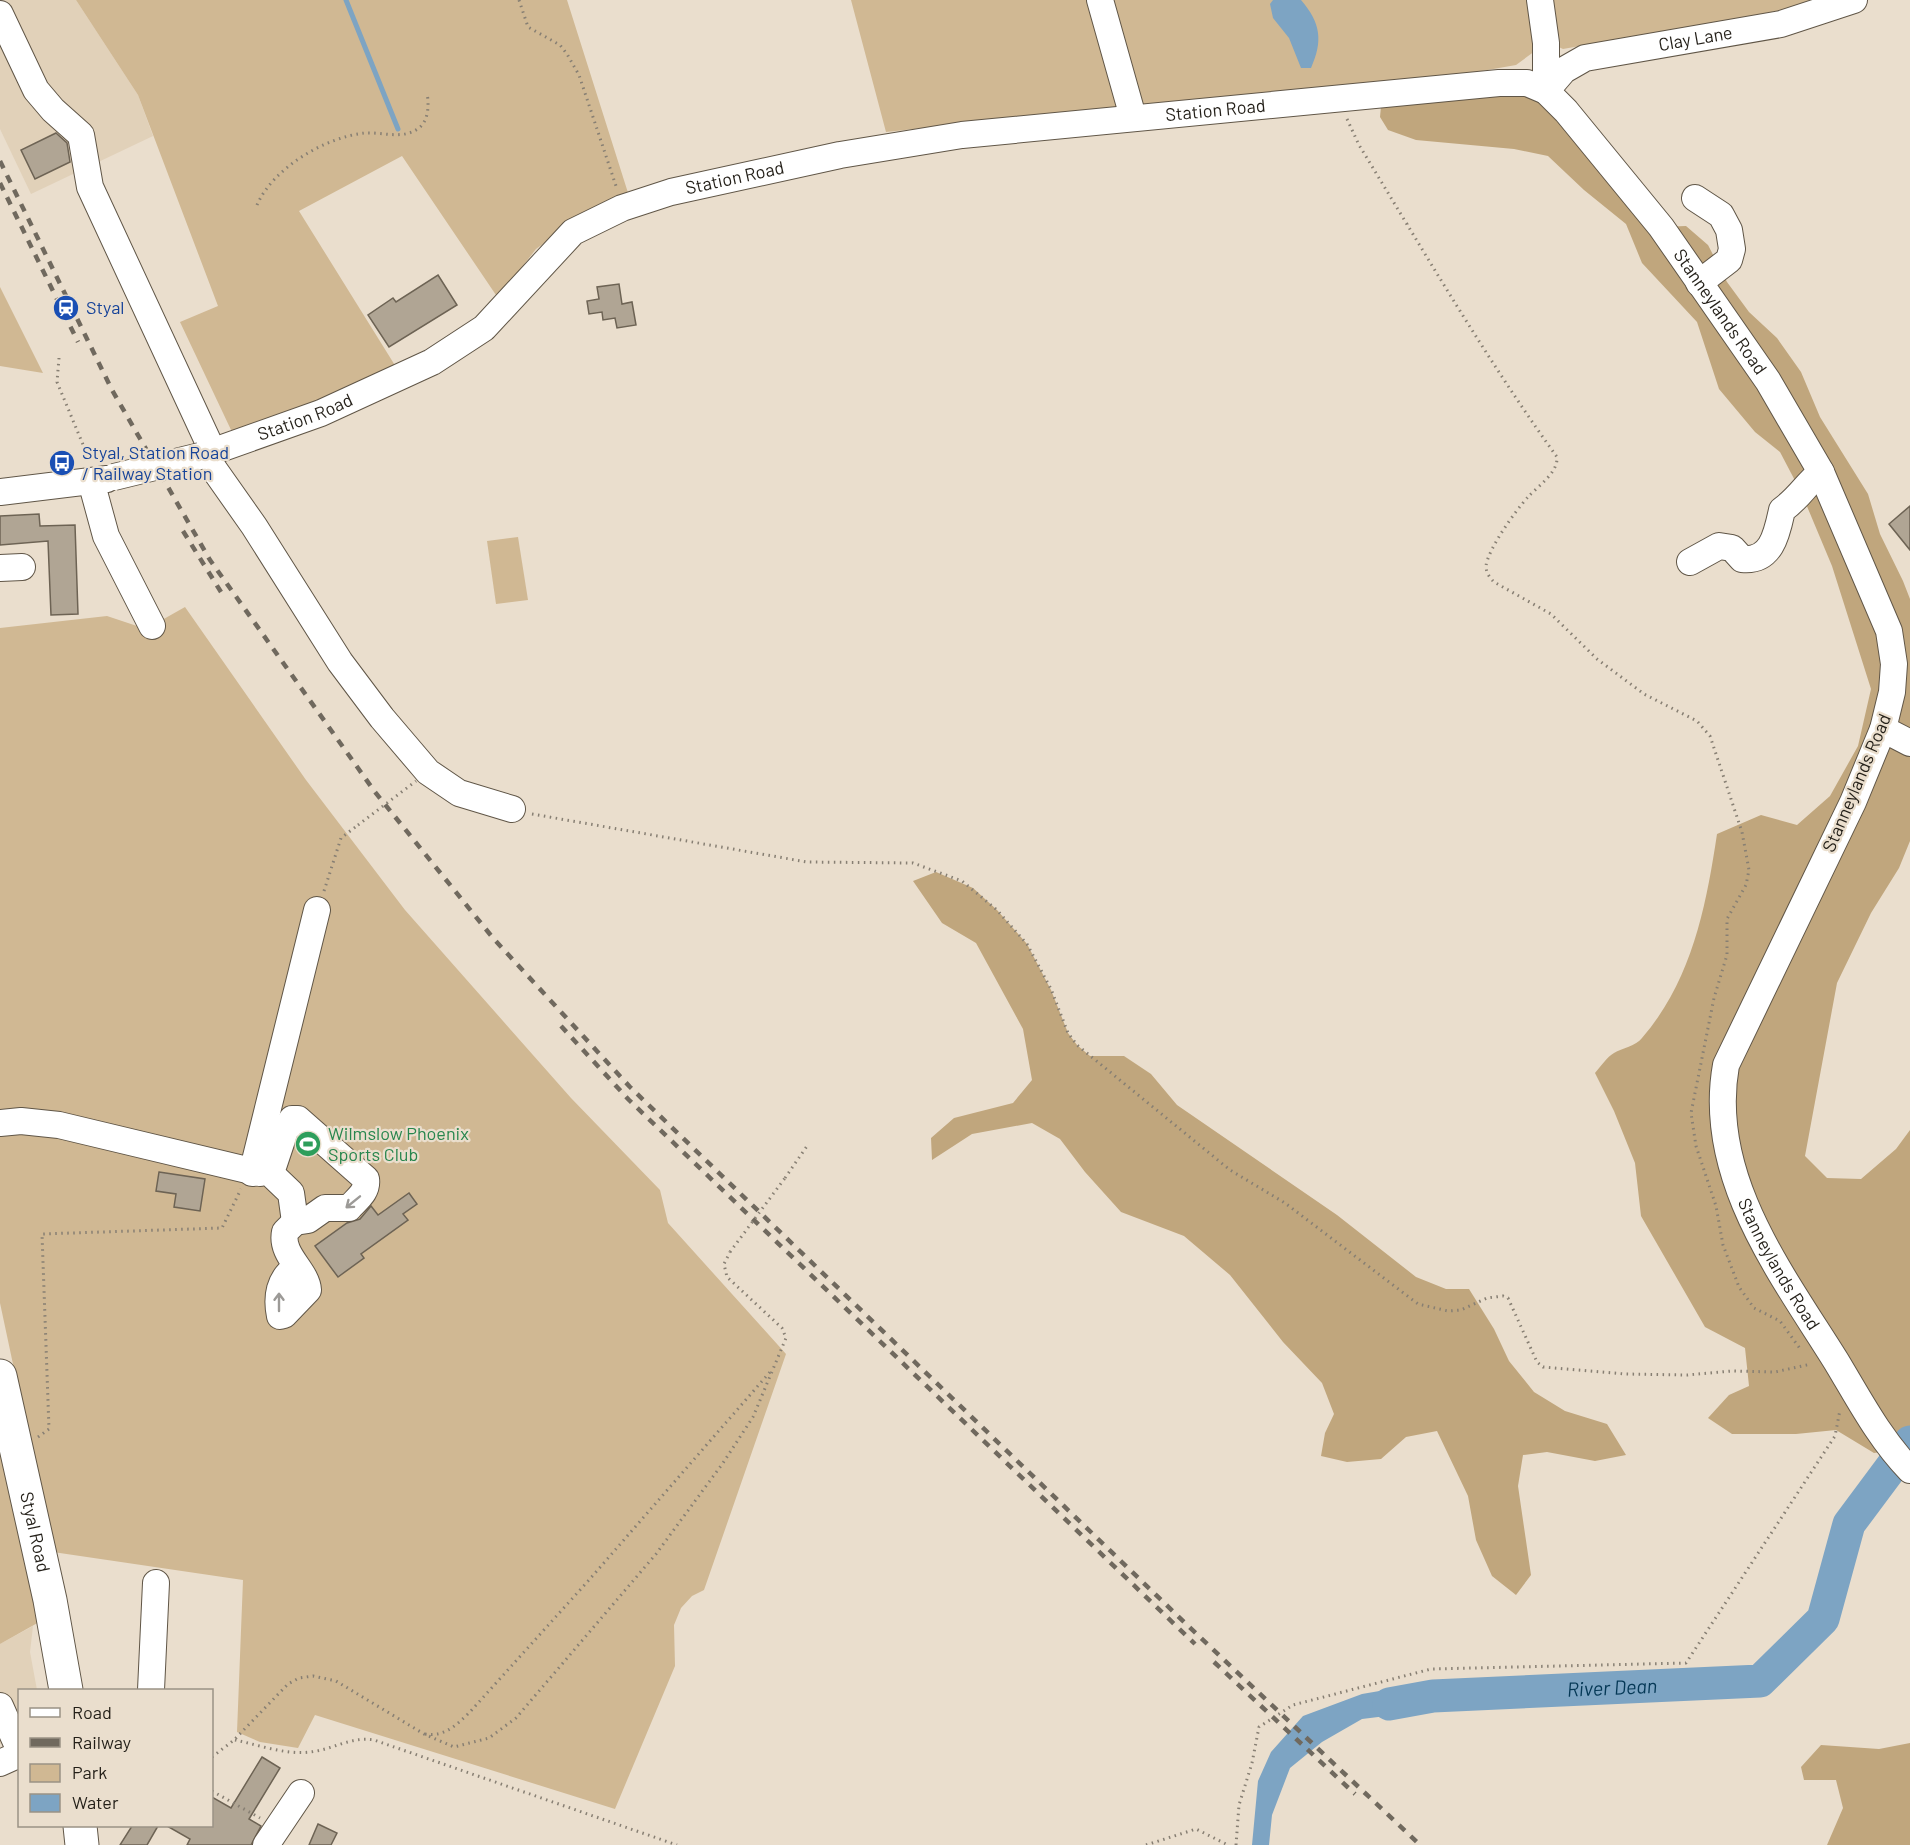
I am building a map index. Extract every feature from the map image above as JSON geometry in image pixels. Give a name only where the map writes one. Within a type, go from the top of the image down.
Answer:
[{"type":"main road","name":"Styal Road","points":[[0,1376],[50,1600],[66,1689]]},
{"type":"street","points":[[1100,0],[1133,117]]},
{"type":"street","points":[[1540,0],[1546,43],[1546,91]]},
{"type":"street","name":"Clay Lane","points":[[1546,91],[1564,70],[1585,58],[1781,24],[1854,0]]},
{"type":"street","points":[[0,14],[36,90],[53,110],[81,135],[90,187],[206,454],[340,662],[382,718],[428,772],[459,793],[512,809]]},
{"type":"street","name":"Station Road","points":[[0,492],[101,480],[206,454],[321,413],[432,362],[484,327],[573,232],[622,208],[716,181],[888,145],[1133,117],[1341,100],[1499,83],[1527,83],[1546,91]]},
{"type":"street","name":"Stanneylands Road","points":[[1546,91],[1566,111],[1661,227],[1768,381],[1821,472],[1889,631],[1894,664],[1892,692],[1883,729],[1852,802],[1726,1065],[1723,1096],[1726,1139],[1732,1167],[1749,1215],[1788,1287],[1891,1451],[1910,1470]]},
{"type":"street","points":[[1695,198],[1721,215],[1729,230],[1732,249],[1729,260],[1700,283]]},
{"type":"street","points":[[1690,562],[1719,546],[1732,548],[1742,559],[1759,558],[1770,549],[1776,536],[1782,510],[1800,497],[1808,483],[1821,472]]},
{"type":"street","points":[[101,480],[106,536],[152,626]]},
{"type":"street","points":[[1883,729],[1910,743]]},
{"type":"street","points":[[260,1172],[317,910]]},
{"type":"street","points":[[260,1172],[273,1167],[286,1128],[292,1119],[298,1119],[366,1179],[366,1191],[349,1208],[325,1208],[308,1220],[295,1222],[284,1236],[295,1268]]},
{"type":"street","points":[[0,1123],[21,1121],[59,1125],[260,1172],[291,1193],[295,1222]]},
{"type":"street","points":[[151,1689],[156,1583]]},
{"type":"street","points":[[0,1706],[18,1748]]},
{"type":"street","points":[[0,1762],[18,1754]]},
{"type":"street","points":[[272,1836],[301,1793]]},
{"type":"path","points":[[519,0],[528,27],[560,45],[579,75],[622,208]]},
{"type":"path","points":[[257,205],[267,189],[309,150],[364,133],[401,135],[419,128],[426,115],[427,93]]},
{"type":"path","points":[[1341,100],[1353,134],[1371,165],[1462,315],[1515,398],[1557,457],[1554,470],[1525,500],[1505,529],[1488,559],[1486,565],[1489,576],[1494,582],[1551,614],[1597,659],[1644,694],[1697,721],[1710,736],[1742,832],[1749,870],[1746,885],[1728,914],[1727,955],[1722,975]]},
{"type":"path","points":[[59,358],[57,381],[101,480]]},
{"type":"path","points":[[317,910],[341,838],[416,781]]},
{"type":"path","points":[[512,809],[807,862],[913,863],[962,881],[973,888],[1015,929],[1051,990],[1068,1033],[1077,1045],[1230,1170],[1285,1203],[1418,1304],[1448,1311],[1461,1310],[1486,1298],[1503,1296],[1508,1298],[1537,1362],[1550,1370],[1687,1375],[1732,1371],[1775,1372],[1811,1364]]},
{"type":"path","points":[[213,1756],[234,1740],[288,1684],[299,1678],[313,1676],[336,1681],[424,1734],[454,1747],[489,1738],[516,1718],[656,1554],[723,1463],[753,1417],[786,1338],[782,1328],[727,1277],[724,1264],[730,1252],[807,1146]]},
{"type":"path","points":[[15,1446],[29,1443],[49,1429],[42,1234],[222,1228],[230,1206],[260,1172]]},
{"type":"path","points":[[424,1734],[437,1736],[469,1713],[612,1555],[774,1369]]},
{"type":"path","points":[[1236,1845],[1239,1805],[1252,1763],[1259,1727],[1293,1705],[1431,1669],[1686,1663],[1835,1436],[1842,1404]]},
{"type":"path","points":[[234,1740],[291,1752],[311,1752],[363,1738],[374,1740],[677,1845]]},
{"type":"path","points":[[213,1792],[272,1836]]},
{"type":"path","points":[[1146,1845],[1196,1829],[1218,1837],[1228,1845]]},
{"type":"shaded area","points":[[0,0],[76,0],[138,95],[153,136],[31,194],[0,129]]},
{"type":"shaded area","points":[[1527,83],[1661,227],[1686,226],[1708,245],[1727,282],[1749,312],[1777,338],[1801,372],[1820,417],[1868,494],[1880,534],[1910,599],[1910,841],[1899,868],[1871,913],[1837,983],[1805,1156],[1827,1178],[1861,1179],[1896,1149],[1910,1130],[1910,1448],[1874,1453],[1836,1430],[1796,1434],[1732,1434],[1708,1418],[1729,1395],[1749,1386],[1745,1348],[1705,1327],[1641,1216],[1635,1163],[1614,1111],[1595,1073],[1611,1055],[1639,1041],[1659,1016],[1673,992],[1685,967],[1702,915],[1717,834],[1761,815],[1797,825],[1830,796],[1858,746],[1871,689],[1832,566],[1801,492],[1780,452],[1755,432],[1719,389],[1697,322],[1642,263],[1626,224],[1584,190],[1548,156],[1514,149],[1416,140],[1388,130],[1380,117],[1382,96]]},
{"type":"shaded area","points":[[936,872],[973,888],[997,910],[1027,944],[1051,990],[1068,1033],[1090,1056],[1124,1056],[1151,1074],[1177,1105],[1337,1215],[1416,1277],[1446,1289],[1469,1289],[1494,1329],[1509,1361],[1534,1392],[1565,1411],[1607,1424],[1626,1455],[1595,1461],[1547,1452],[1523,1455],[1518,1486],[1531,1575],[1516,1595],[1492,1576],[1476,1540],[1468,1496],[1437,1431],[1406,1437],[1381,1459],[1347,1462],[1321,1456],[1325,1433],[1334,1414],[1322,1383],[1283,1342],[1230,1275],[1184,1236],[1121,1212],[1085,1172],[1060,1139],[1032,1123],[972,1134],[932,1160],[931,1138],[954,1118],[1013,1103],[1032,1080],[1023,1029],[976,943],[942,923],[913,881]]},
{"type":"shaded area","points":[[33,1626],[30,1652],[37,1689],[18,1689],[18,1740],[0,1744],[0,1644]]},
{"type":"shaded area","points":[[1910,1743],[1910,1845],[1827,1845],[1843,1808],[1836,1780],[1804,1780],[1801,1767],[1821,1745],[1879,1749]]},
{"type":"green space","points":[[76,0],[567,0],[629,196],[576,220],[536,249],[498,298],[402,156],[299,211],[396,367],[327,399],[232,432],[180,322],[218,306],[138,95]]},
{"type":"green space","points":[[851,0],[1533,0],[1535,51],[1516,65],[1459,75],[1261,97],[1158,103],[886,132]]},
{"type":"green space","points":[[1546,0],[1810,0],[1788,9],[1563,49],[1550,43]]},
{"type":"green space","points":[[0,287],[43,373],[0,366]]},
{"type":"green space","points":[[518,537],[528,600],[496,604],[487,541]]},
{"type":"green space","name":"Wilmslow Phoenix Sports Club","points":[[185,607],[306,780],[405,910],[571,1098],[660,1190],[668,1223],[786,1354],[704,1590],[692,1596],[681,1608],[674,1625],[675,1666],[615,1809],[315,1715],[298,1748],[260,1742],[237,1732],[243,1580],[53,1552],[0,1303],[0,628],[107,616],[146,629]]},
{"type":"green space","points":[[0,1419],[41,1621],[0,1644]]},
{"type":"water","points":[[1273,0],[1301,0],[1308,8],[1318,32],[1317,49],[1311,68],[1301,68],[1289,38],[1273,18],[1270,4]]},
{"type":"water","points":[[1432,1682],[1435,1710],[1362,1719],[1322,1742],[1290,1768],[1272,1815],[1269,1845],[1252,1845],[1258,1781],[1271,1752],[1303,1716],[1362,1694]]},
{"type":"building","points":[[56,133],[67,143],[70,162],[35,179],[21,150]]},
{"type":"building","points":[[438,275],[457,305],[389,347],[368,315],[393,298],[396,302]]},
{"type":"building","points":[[619,284],[622,304],[632,302],[636,325],[617,328],[615,318],[603,320],[602,312],[589,314],[587,301],[599,299],[597,287]]},
{"type":"building","points":[[1910,506],[1910,550],[1889,524]]},
{"type":"building","points":[[39,514],[40,526],[75,525],[78,614],[51,615],[48,541],[0,545],[0,516]]},
{"type":"building","points":[[159,1172],[205,1179],[200,1211],[174,1207],[176,1194],[156,1191]]},
{"type":"building","points":[[409,1193],[417,1204],[403,1214],[408,1220],[361,1254],[364,1258],[338,1277],[315,1246],[347,1223],[360,1219],[371,1206],[378,1215]]},
{"type":"building","points":[[262,1757],[280,1768],[249,1819],[261,1826],[251,1845],[187,1845],[190,1839],[169,1827],[213,1827],[213,1798],[231,1808]]},
{"type":"building","points":[[318,1824],[337,1833],[331,1845],[309,1845]]},
{"type":"building","points":[[131,1827],[157,1827],[147,1845],[120,1845]]},
{"type":"waterway","points":[[346,0],[398,129]]},
{"type":"waterway","name":"River Dean","points":[[1389,1704],[1433,1696],[1760,1681],[1823,1619],[1849,1524],[1910,1442]]},
{"type":"railway","points":[[0,161],[112,390],[210,560],[375,792],[493,938],[630,1087],[1184,1622],[1420,1845]]},
{"type":"railway","points":[[0,183],[78,342]]},
{"type":"railway","points":[[183,531],[221,592]]},
{"type":"railway","points":[[561,1026],[629,1100],[1195,1644]]},
{"type":"railway","points":[[1214,1662],[1355,1794]]},
{"type":"place","name":"Styal","points":[[66,308]]},
{"type":"place","name":"Styal, Station Road / Railway Station","points":[[62,463]]},
{"type":"place","name":"Wilmslow Phoenix Sports Club","points":[[308,1144]]}]
